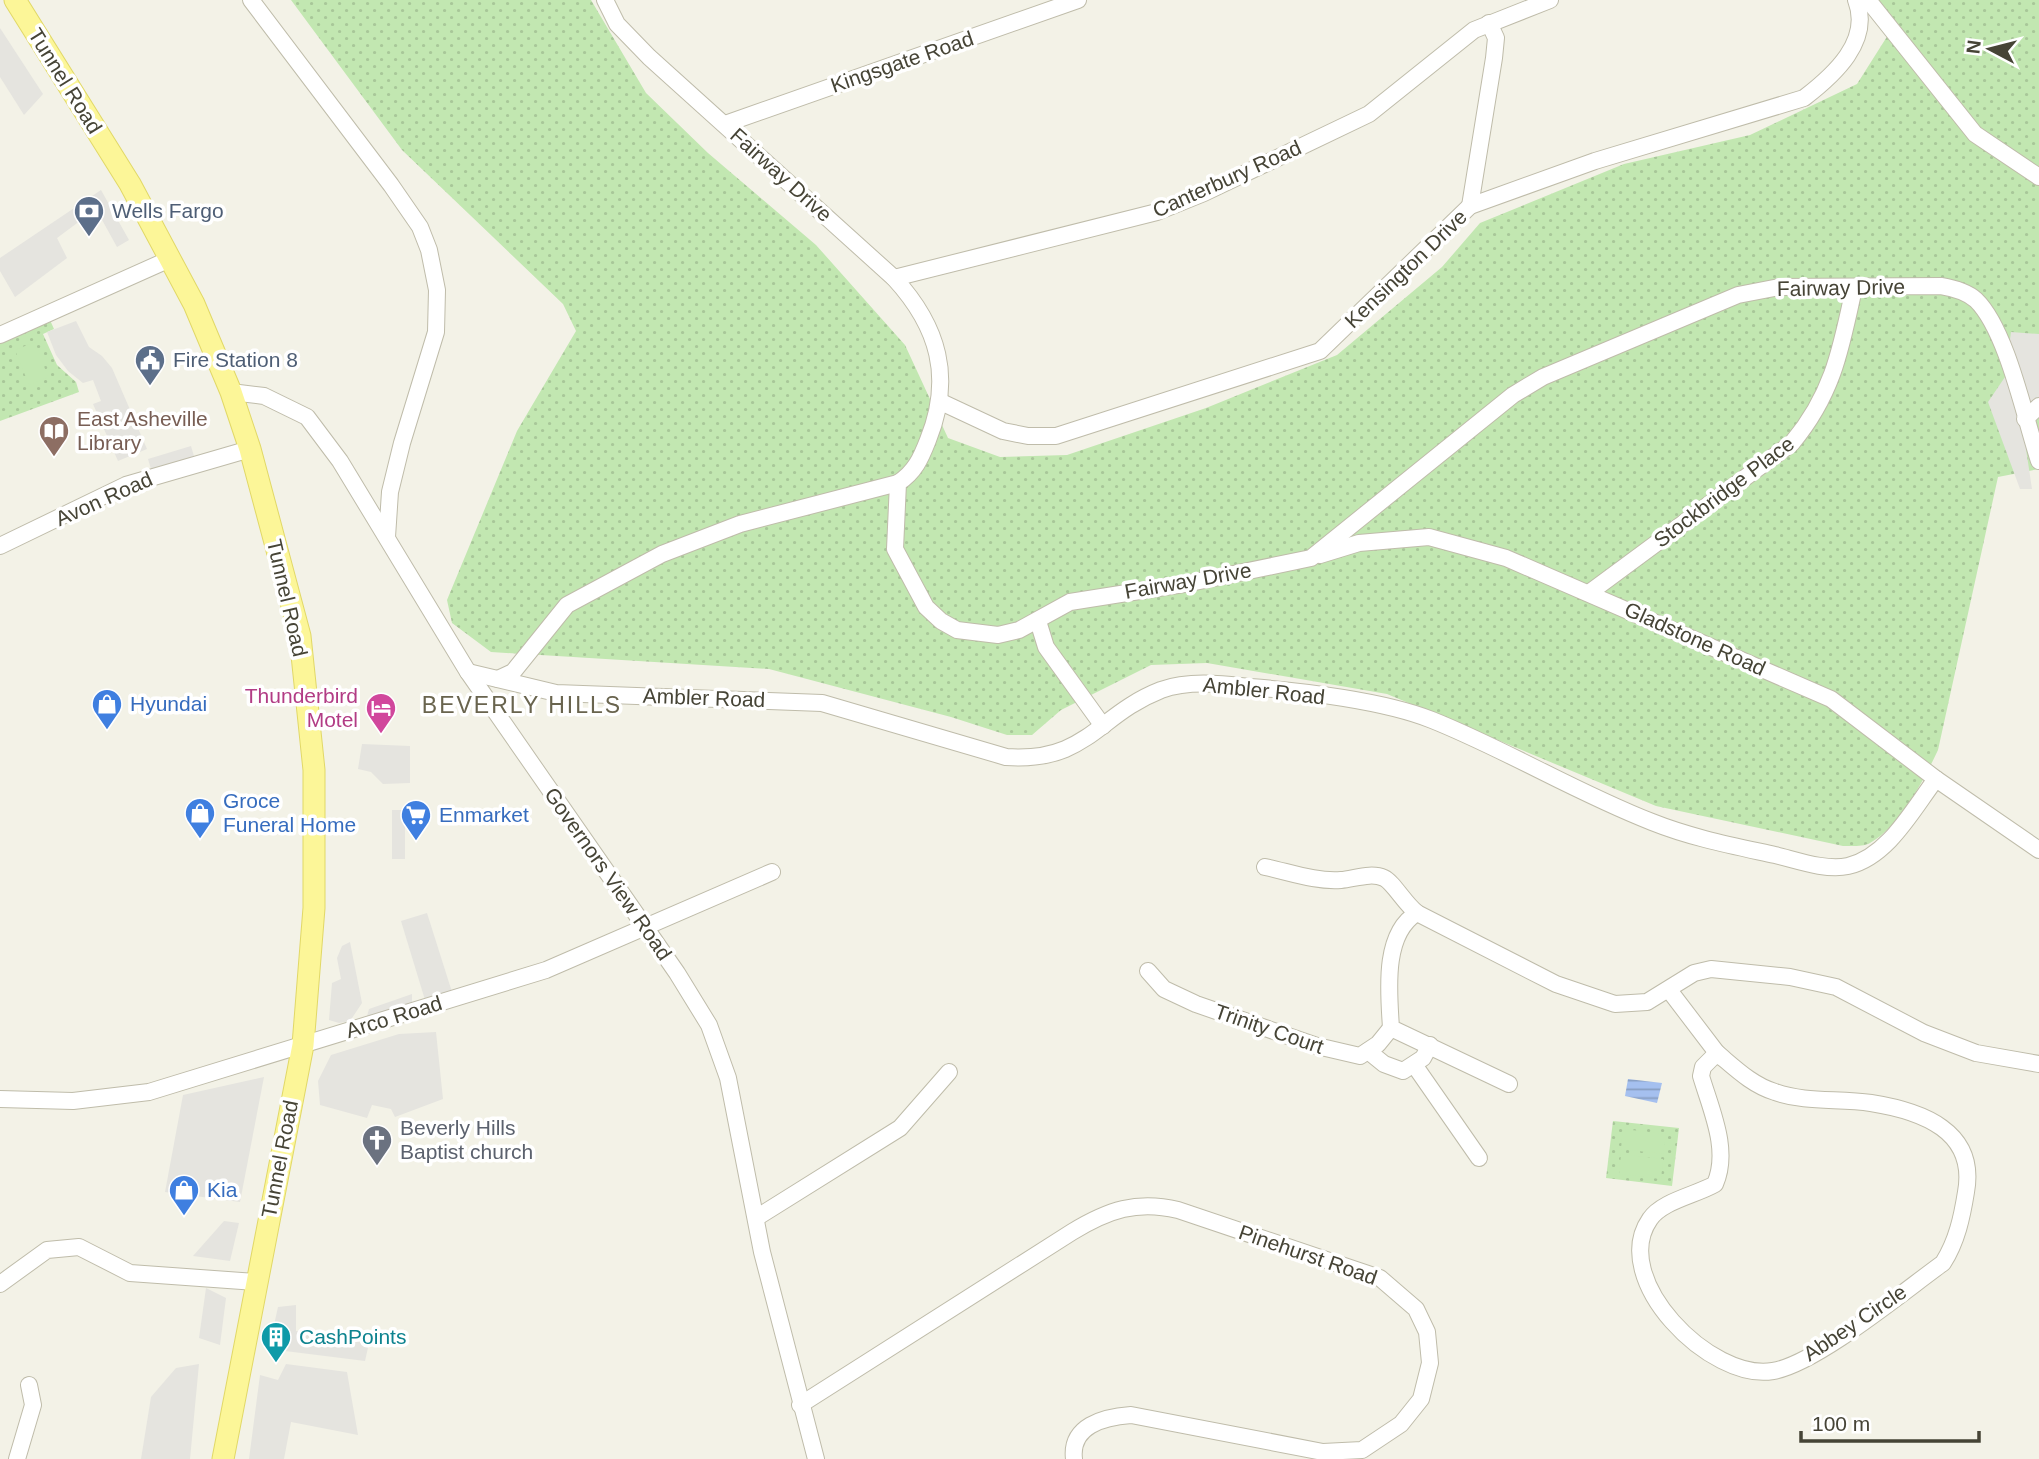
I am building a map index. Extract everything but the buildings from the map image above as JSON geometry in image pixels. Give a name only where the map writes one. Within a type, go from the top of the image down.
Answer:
[{"type":"main road","name":"Tunnel Road","points":[[15,0],[130,184],[194,304],[231,392],[250,449],[300,636],[314,770],[314,908],[303,1045],[223,1459]]},
{"type":"street","points":[[251,0],[391,185],[420,227],[429,250],[437,290],[436,332],[390,492],[387,537]]},
{"type":"street","name":"Fairway Drive","points":[[605,0],[617,24],[649,57],[894,278],[918,309],[936,348],[942,385],[941,402],[922,455],[913,471],[898,483],[895,549],[926,607],[941,621],[966,633],[998,635],[1038,621],[1053,608],[1070,602],[1190,583],[1311,558],[1483,417],[1543,377],[1738,295],[1779,287],[1941,286],[1958,289],[1975,299],[1997,332],[2039,461]]},
{"type":"street","name":"Kingsgate Road","points":[[725,124],[1079,0]]},
{"type":"street","name":"Canterbury Road","points":[[894,278],[1157,212],[1204,193],[1369,114],[1474,30],[1550,0]]},
{"type":"street","name":"Kensington Drive","points":[[941,402],[1003,431],[1028,436],[1056,436],[1320,351],[1470,206],[1595,161],[1804,98],[1824,82],[1852,50],[1861,12],[1856,0]]},
{"type":"street","points":[[1868,0],[1975,134],[2039,177]]},
{"type":"street","points":[[1470,206],[1494,58],[1496,38],[1489,23]]},
{"type":"street","points":[[0,335],[170,259]]},
{"type":"street","name":"Stockbridge Place","points":[[1589,593],[1792,443],[1813,418],[1826,394],[1838,362],[1854,288]]},
{"type":"street","name":"Governors View Road","points":[[231,392],[264,396],[307,417],[340,461],[468,673],[709,1024],[719,1051],[800,1405],[816,1459]]},
{"type":"street","points":[[2025,419],[2039,406]]},
{"type":"street","name":"Avon Road","points":[[0,546],[126,485],[250,449]]},
{"type":"street","points":[[498,679],[513,671],[567,606],[662,554],[740,524],[898,483]]},
{"type":"street","name":"Gladstone Road","points":[[1311,558],[1359,543],[1429,537],[1506,558],[1831,699],[1936,779],[2039,850]]},
{"type":"street","points":[[1038,621],[1046,647],[1103,726]]},
{"type":"street","name":"Ambler Road","points":[[468,673],[556,693],[822,703],[1006,757],[1036,759],[1067,750],[1138,702],[1163,689],[1193,684],[1252,687],[1392,708],[1479,740],[1652,822],[1703,839],[1792,859],[1846,866],[1875,854],[1936,779]]},
{"type":"street","points":[[1265,867],[1339,880],[1372,876],[1384,878],[1403,902],[1417,913],[1544,978],[1597,999],[1630,1004],[1647,1002],[1694,973],[1711,969],[1790,977],[1836,987],[1924,1033],[1976,1053],[2039,1064]]},
{"type":"street","name":"Arco Road","points":[[0,1099],[73,1101],[149,1092],[546,970],[645,930],[772,872]]},
{"type":"street","points":[[1417,913],[1406,920],[1395,946],[1389,980],[1391,1028],[1368,1051],[1394,1069],[1403,1071],[1415,1066],[1430,1045]]},
{"type":"street","name":"Trinity Court","points":[[1148,971],[1164,989],[1196,1004],[1317,1046],[1360,1056],[1368,1051]]},
{"type":"street","name":"Abbey Circle","points":[[1669,990],[1717,1053],[1747,1078],[1772,1092],[1798,1098],[1869,1102],[1899,1110],[1949,1130],[1968,1158],[1969,1175],[1957,1233],[1943,1263],[1829,1345],[1775,1371],[1757,1373],[1738,1369],[1712,1357],[1676,1327],[1652,1294],[1642,1265],[1643,1235],[1650,1219],[1658,1210],[1715,1184],[1723,1166],[1721,1148],[1701,1076],[1703,1067],[1717,1053]]},
{"type":"street","points":[[1391,1028],[1462,1059],[1486,1075],[1509,1084]]},
{"type":"street","points":[[1415,1066],[1479,1158]]},
{"type":"street","points":[[756,1218],[900,1129],[949,1072]]},
{"type":"street","name":"Pinehurst Road","points":[[800,1405],[1103,1213],[1128,1206],[1157,1205],[1380,1278],[1416,1309],[1427,1332],[1430,1363],[1421,1399],[1401,1424],[1364,1455],[1323,1452],[1130,1416],[1107,1417],[1082,1430],[1073,1447],[1074,1459]]},
{"type":"street","points":[[0,1284],[47,1250],[79,1247],[130,1273],[256,1282]]},
{"type":"street","points":[[17,1459],[33,1405],[29,1385]]},
{"type":"green space","points":[[291,0],[591,0],[646,93],[708,153],[816,245],[905,345],[948,438],[1000,457],[1067,455],[1206,408],[1337,355],[1442,267],[1480,223],[1624,164],[1750,135],[1857,84],[1895,24],[1877,0],[2039,0],[2039,469],[1998,477],[1938,750],[1901,814],[1881,836],[1860,846],[1843,846],[1656,806],[1387,694],[1207,663],[1151,665],[1061,710],[1032,735],[1007,735],[951,717],[769,669],[491,652],[452,623],[447,600],[517,431],[576,331],[563,304],[402,150]]},
{"type":"green space","points":[[50,320],[54,329],[43,334],[57,365],[76,382],[79,392],[0,421],[0,342]]},
{"type":"green space","points":[[35,342],[48,377],[29,385],[15,350]]},
{"type":"green space","points":[[1613,1121],[1679,1128],[1672,1186],[1606,1178]]},
{"type":"green space","points":[[1623,1129],[1666,1134],[1663,1154],[1621,1149]]},
{"type":"green space","points":[[1621,1154],[1663,1159],[1661,1179],[1619,1174]]},
{"type":"shaded area","points":[[0,28],[43,94],[24,115],[0,77]]},
{"type":"shaded area","points":[[101,190],[129,240],[117,247],[96,209],[57,238],[67,258],[15,297],[0,271],[0,258]]},
{"type":"shaded area","points":[[76,321],[89,347],[102,356],[112,368],[147,449],[118,461],[93,404],[101,401],[93,380],[83,383],[68,371],[56,355],[47,332]]},
{"type":"shaded area","points":[[2011,332],[2039,334],[2039,412],[2026,449],[2032,489],[2020,489],[1988,402],[2005,377]]},
{"type":"shaded area","points":[[191,446],[196,463],[153,476],[148,459]]},
{"type":"shaded area","points":[[362,744],[410,746],[410,783],[383,784],[371,772],[358,769]]},
{"type":"shaded area","points":[[392,810],[405,810],[405,859],[392,859]]},
{"type":"shaded area","points":[[427,913],[452,992],[425,1000],[401,921]]},
{"type":"shaded area","points":[[350,942],[362,1003],[350,1021],[339,1023],[329,1020],[332,983],[341,979],[337,958],[342,946]]},
{"type":"shaded area","points":[[412,994],[412,1003],[366,1020],[369,1009]]},
{"type":"shaded area","points":[[436,1032],[443,1099],[395,1117],[391,1109],[372,1105],[367,1118],[320,1105],[318,1081],[331,1055],[399,1034]]},
{"type":"shaded area","points":[[264,1077],[240,1202],[165,1192],[183,1095]]},
{"type":"shaded area","points":[[224,1221],[239,1223],[230,1261],[193,1256]]},
{"type":"shaded area","points":[[206,1288],[226,1298],[220,1345],[199,1338]]},
{"type":"shaded area","points":[[296,1305],[296,1331],[369,1343],[365,1361],[285,1351],[286,1336],[272,1334],[278,1307]]},
{"type":"shaded area","points":[[199,1364],[190,1459],[141,1459],[151,1397],[176,1368]]},
{"type":"shaded area","points":[[286,1364],[347,1372],[358,1435],[291,1422],[284,1459],[249,1459],[260,1375],[278,1380]]},
{"type":"water","points":[[1628,1079],[1662,1083],[1657,1103],[1625,1096]]},
{"type":"place","name":"Wells Fargo","points":[[89,238]]},
{"type":"place","name":"Fire Station 8","points":[[150,387]]},
{"type":"place","name":"East Asheville Library","points":[[54,458]]},
{"type":"place","name":"Hyundai","points":[[107,731]]},
{"type":"place","name":"Thunderbird Motel","points":[[381,735]]},
{"type":"place","name":"Groce Funeral Home","points":[[200,840]]},
{"type":"place","name":"Enmarket","points":[[416,842]]},
{"type":"place","name":"Beverly Hills Baptist church","points":[[377,1167]]},
{"type":"place","name":"Kia","points":[[184,1217]]},
{"type":"place","name":"CashPoints","points":[[276,1364]]},
{"type":"district","name":"BEVERLY HILLS","points":[[522,705]]}]
